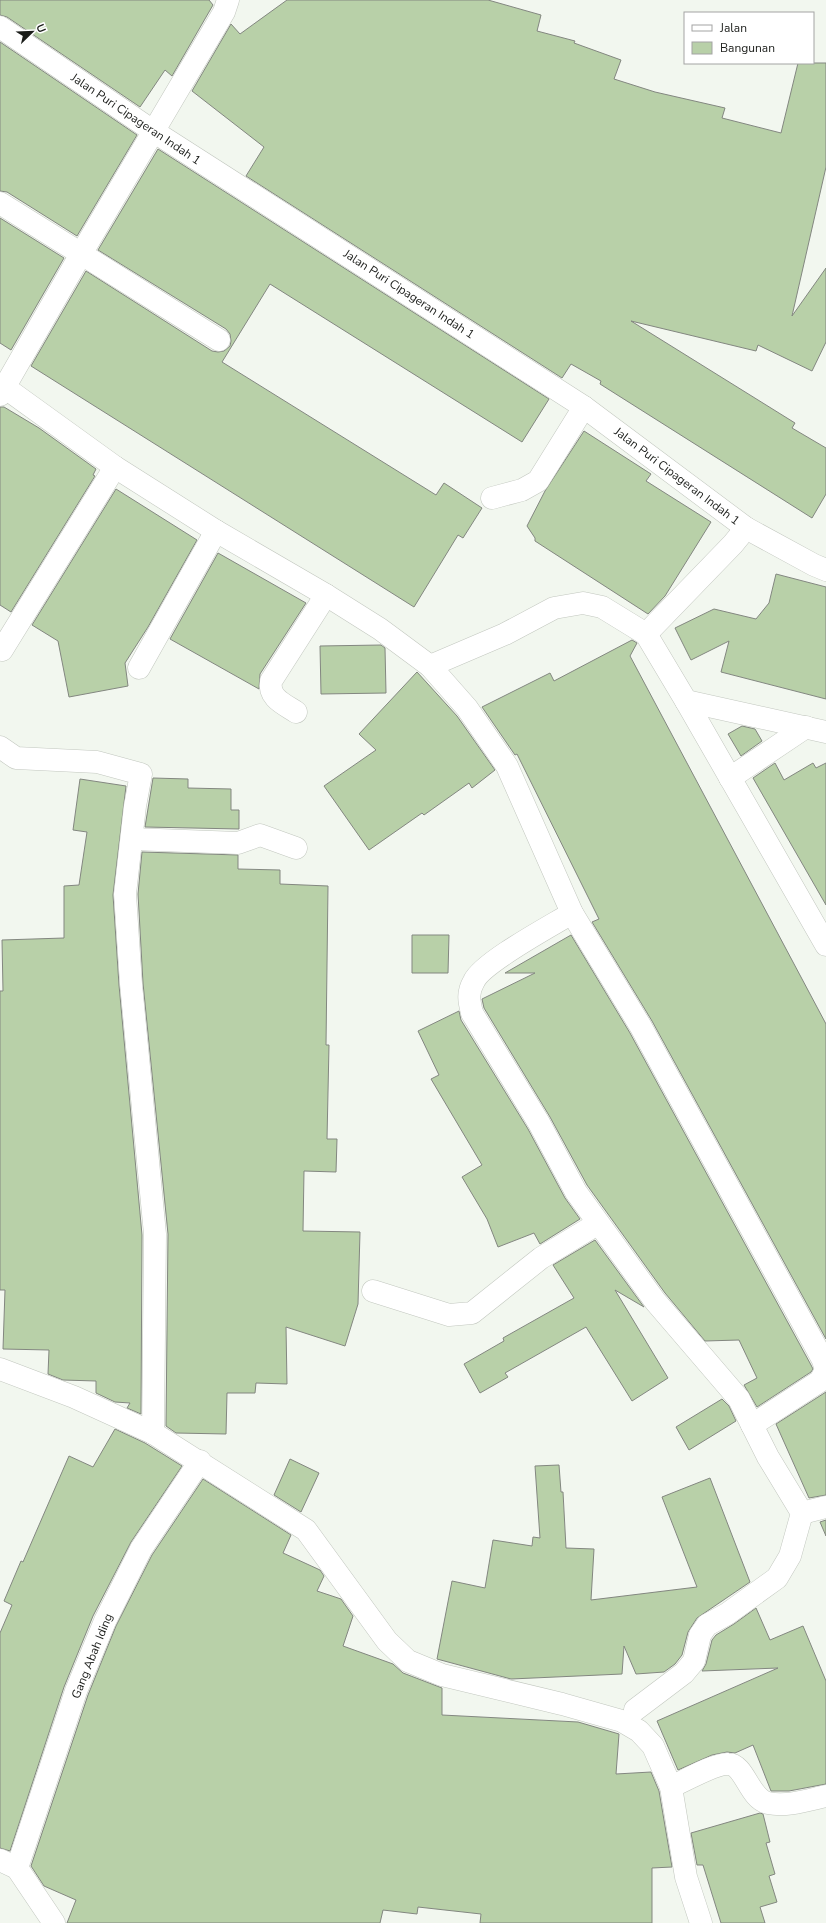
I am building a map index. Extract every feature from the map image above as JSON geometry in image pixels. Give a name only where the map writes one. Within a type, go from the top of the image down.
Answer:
[{"type":"street","points":[[228,0],[224,12],[2,388],[115,468],[216,531],[326,595],[380,629],[430,666],[467,708],[507,766],[572,913],[641,1027],[823,1360],[826,1370],[820,1382],[752,1425]]},
{"type":"street","name":"Jalan Puri Cipageran Indah 1","points":[[0,28],[153,131],[584,406],[746,528],[820,568]]},
{"type":"street","points":[[0,203],[219,340]]},
{"type":"street","points":[[492,498],[522,490],[538,481],[584,406]]},
{"type":"street","points":[[2,650],[115,468]]},
{"type":"street","points":[[646,634],[733,544],[746,528]]},
{"type":"street","points":[[138,668],[216,531]]},
{"type":"street","points":[[296,712],[274,698],[270,688],[271,681],[326,595]]},
{"type":"street","points":[[430,666],[505,634],[554,608],[583,603],[602,607],[646,634],[826,945]]},
{"type":"street","points":[[686,701],[816,730]]},
{"type":"street","points":[[730,778],[816,730]]},
{"type":"street","points":[[0,747],[16,758],[96,762],[141,774],[135,806],[125,894],[131,984],[155,1234],[153,1433]]},
{"type":"street","points":[[132,839],[238,843],[260,835],[296,848]]},
{"type":"street","points":[[572,913],[488,965],[474,980],[468,997],[476,1019],[539,1123],[576,1192],[655,1301],[738,1399],[768,1457],[802,1513],[790,1556],[776,1578],[707,1626],[700,1635],[694,1661],[684,1673],[634,1710]]},
{"type":"street","points":[[373,1291],[449,1315],[472,1313],[541,1258],[598,1224]]},
{"type":"street","points":[[0,1369],[74,1397],[153,1433],[200,1461],[306,1530],[387,1641],[408,1661],[442,1675],[562,1704],[622,1721],[640,1731],[654,1746],[671,1787],[686,1877],[700,1923]]},
{"type":"street","name":"Gang Abah Iding","points":[[9,1864],[76,1691],[105,1621],[141,1549],[200,1461]]},
{"type":"street","points":[[802,1513],[826,1507]]},
{"type":"street","points":[[671,1787],[717,1766],[728,1764],[737,1767],[759,1799],[768,1803],[802,1802],[826,1796]]},
{"type":"street","points":[[9,1864],[54,1923]]},
{"type":"building","points":[[0,0],[209,0],[213,5],[172,76],[165,70],[140,107],[7,17],[0,15]]},
{"type":"building","points":[[287,0],[488,0],[541,15],[537,31],[575,41],[574,43],[621,60],[614,79],[655,92],[725,108],[722,118],[781,133],[798,64],[826,63],[826,167],[792,316],[826,268],[826,342],[812,371],[758,345],[756,351],[631,321],[795,423],[792,428],[826,448],[826,494],[812,518],[600,384],[601,381],[571,364],[562,378],[246,176],[264,147],[192,91],[231,24],[240,34]]},
{"type":"building","points":[[0,42],[137,135],[77,236],[7,192],[0,191]]},
{"type":"building","points":[[158,149],[549,399],[522,442],[270,284],[222,362],[436,495],[444,483],[482,508],[463,538],[458,535],[414,607],[31,366],[86,271],[212,351],[224,351],[230,346],[230,334],[226,329],[98,250]]},
{"type":"building","points":[[0,218],[64,258],[11,350],[0,343]]},
{"type":"building","points":[[0,407],[4,407],[39,428],[96,469],[93,475],[95,476],[11,612],[0,605]]},
{"type":"building","points":[[584,431],[651,474],[646,481],[711,522],[665,596],[648,614],[535,541],[535,538],[527,526],[545,491]]},
{"type":"building","points":[[116,489],[197,540],[148,627],[125,663],[128,686],[69,697],[58,641],[32,625]]},
{"type":"building","points":[[218,553],[306,603],[260,674],[259,689],[170,639]]},
{"type":"building","points":[[776,574],[826,587],[826,699],[721,672],[729,641],[691,660],[675,628],[714,609],[756,619],[769,603]]},
{"type":"building","points":[[632,640],[637,643],[630,656],[826,1024],[826,1339],[652,1021],[592,922],[599,919],[517,754],[515,755],[482,707],[550,673],[554,681]]},
{"type":"building","points":[[381,645],[385,648],[386,693],[321,694],[320,646]]},
{"type":"building","points":[[417,672],[457,716],[495,770],[472,788],[469,783],[424,815],[422,813],[369,850],[324,786],[376,750],[359,734]]},
{"type":"building","points":[[742,726],[755,729],[762,741],[741,756],[728,734]]},
{"type":"building","points":[[775,763],[784,780],[813,763],[816,768],[826,763],[826,905],[753,778]]},
{"type":"building","points":[[153,778],[188,779],[188,788],[231,789],[231,810],[239,810],[239,829],[145,827]]},
{"type":"building","points":[[80,779],[126,786],[113,895],[119,985],[142,1235],[141,1414],[127,1408],[130,1403],[115,1402],[96,1393],[96,1381],[63,1380],[48,1374],[49,1350],[3,1349],[5,1290],[0,1290],[0,991],[3,991],[2,940],[64,938],[64,886],[79,885],[87,832],[73,830]]},
{"type":"building","points":[[142,852],[238,855],[238,869],[280,870],[280,884],[328,886],[326,1045],[329,1045],[327,1139],[337,1139],[336,1172],[304,1171],[303,1231],[360,1232],[358,1304],[345,1346],[286,1327],[287,1384],[256,1383],[255,1393],[227,1393],[226,1434],[176,1433],[166,1426],[168,1234],[143,983],[138,894]]},
{"type":"building","points":[[412,935],[449,935],[448,973],[412,973]]},
{"type":"building","points":[[571,935],[630,1033],[813,1369],[811,1372],[757,1407],[744,1385],[757,1378],[739,1340],[705,1341],[665,1293],[587,1185],[550,1117],[484,1008],[482,999],[535,973],[505,973]]},
{"type":"building","points":[[459,1011],[461,1020],[528,1129],[565,1198],[580,1219],[540,1244],[534,1233],[498,1247],[487,1219],[462,1177],[482,1165],[431,1079],[439,1075],[418,1031]]},
{"type":"building","points":[[595,1240],[644,1307],[615,1290],[668,1378],[632,1401],[586,1327],[505,1373],[508,1377],[480,1393],[464,1364],[504,1341],[503,1338],[574,1298],[553,1265]]},
{"type":"building","points":[[826,1392],[826,1495],[809,1498],[776,1424]]},
{"type":"building","points":[[722,1399],[729,1406],[736,1421],[689,1450],[676,1427]]},
{"type":"building","points":[[115,1429],[145,1443],[182,1466],[131,1542],[93,1616],[64,1687],[10,1851],[0,1848],[0,1633],[12,1605],[4,1601],[21,1561],[23,1562],[69,1456],[93,1467]]},
{"type":"building","points":[[290,1459],[319,1473],[301,1512],[274,1495]]},
{"type":"building","points":[[559,1465],[561,1492],[563,1492],[566,1548],[594,1549],[591,1600],[697,1587],[662,1497],[710,1478],[750,1582],[697,1618],[688,1632],[682,1655],[675,1664],[664,1672],[636,1674],[624,1646],[622,1674],[511,1679],[437,1659],[452,1581],[485,1588],[493,1540],[532,1546],[533,1537],[540,1538],[535,1466]]},
{"type":"building","points":[[203,1479],[291,1535],[283,1553],[320,1570],[324,1576],[317,1591],[341,1599],[353,1616],[343,1646],[393,1664],[403,1673],[442,1688],[442,1715],[578,1722],[619,1734],[616,1774],[651,1772],[659,1791],[672,1867],[652,1868],[652,1923],[480,1923],[481,1914],[418,1907],[417,1914],[383,1910],[380,1923],[67,1923],[76,1900],[44,1886],[31,1866],[88,1695],[116,1626],[152,1555]]},
{"type":"building","points":[[826,1520],[826,1536],[820,1522]]},
{"type":"building","points":[[756,1608],[770,1640],[803,1626],[826,1681],[826,1784],[789,1791],[771,1791],[753,1745],[735,1753],[727,1752],[712,1755],[678,1770],[657,1721],[778,1668],[702,1671],[706,1664],[712,1640],[716,1635]]},
{"type":"building","points":[[760,1813],[763,1814],[770,1842],[766,1843],[775,1874],[769,1876],[777,1902],[760,1907],[765,1923],[721,1923],[703,1865],[697,1865],[691,1833]]}]
